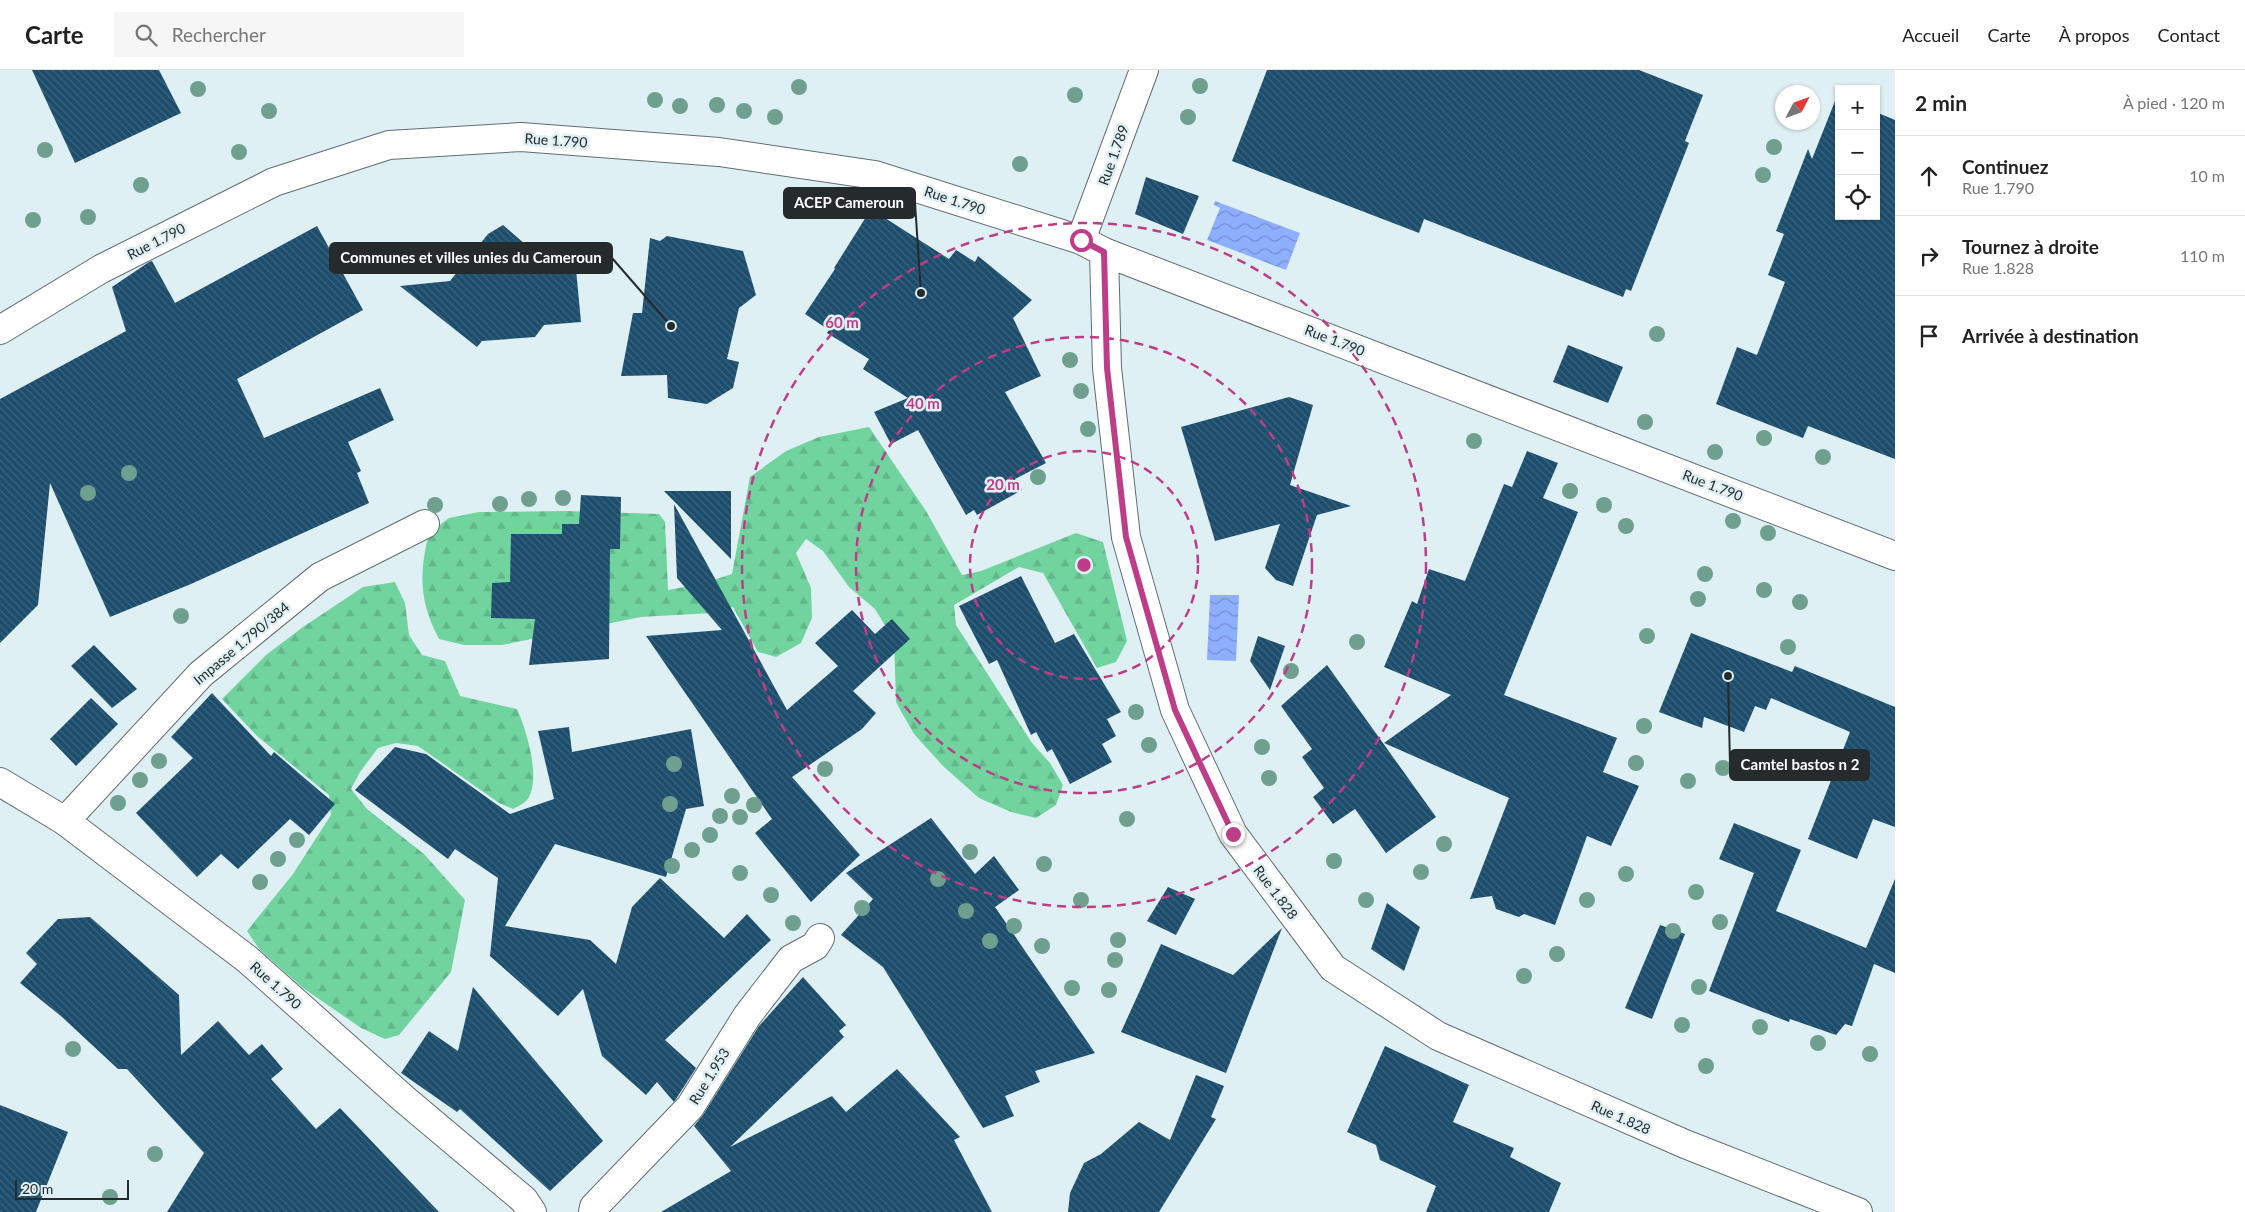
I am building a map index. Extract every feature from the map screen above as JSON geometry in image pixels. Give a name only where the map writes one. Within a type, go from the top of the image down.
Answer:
[{"type":"street","name":"Rue 1.789","points":[[1093,246],[1144,70]]},
{"type":"street","name":"Rue 1.790","points":[[0,330],[101,269],[274,182],[389,145],[521,137],[719,152],[875,175],[1093,246],[1895,556]]},
{"type":"street","name":"Rue 1.828","points":[[1093,246],[1126,537],[1175,710],[1233,834],[1333,968],[1438,1036],[1685,1144],[1858,1212]]},
{"type":"street","name":"Impasse 1.790/384","points":[[65,821],[200,674],[320,577],[425,524]]},
{"type":"street","name":"Rue 1.790","points":[[0,782],[65,821],[247,959],[404,1099],[524,1200],[532,1212]]},
{"type":"street","name":"Rue 1.953","points":[[593,1212],[594,1207],[690,1107],[747,1016],[791,959],[814,946],[820,938]]},
{"type":"green space","points":[[869,427],[926,511],[962,575],[981,571],[1076,533],[1103,542],[1127,641],[1116,662],[1097,668],[1043,573],[1019,567],[954,605],[956,625],[1032,743],[1050,763],[1063,785],[1056,805],[1036,818],[1011,812],[979,798],[943,766],[914,734],[896,702],[894,640],[875,609],[849,587],[823,551],[806,539],[796,553],[811,588],[812,618],[801,643],[776,657],[758,652],[733,607],[712,613],[641,617],[502,645],[464,645],[439,639],[432,625],[424,600],[422,575],[426,548],[429,533],[449,518],[479,512],[569,511],[659,514],[665,522],[668,590],[701,584],[732,574],[750,477],[786,451],[819,437]]},
{"type":"green space","points":[[395,582],[405,603],[409,635],[422,655],[445,661],[460,696],[517,709],[525,729],[531,755],[533,781],[531,792],[526,801],[513,809],[499,803],[418,746],[396,743],[378,748],[360,772],[351,789],[367,809],[424,854],[465,900],[451,972],[399,1035],[385,1039],[361,1028],[303,988],[260,950],[247,931],[293,874],[331,815],[329,795],[257,736],[222,699],[266,655],[303,627],[363,587]]},
{"type":"water","points":[[1215,201],[1300,233],[1286,270],[1207,240],[1220,208],[1214,205]]},
{"type":"water","points":[[1210,595],[1239,595],[1236,661],[1207,660]]},
{"type":"building","points":[[32,70],[159,70],[181,113],[75,163]]},
{"type":"building","points":[[1267,70],[1639,70],[1703,95],[1685,141],[1689,143],[1631,291],[1626,289],[1623,297],[1424,219],[1419,233],[1232,161]]},
{"type":"building","points":[[1835,101],[1835,220],[1880,220],[1880,114],[1895,120],[1895,459],[1808,426],[1803,438],[1716,404],[1737,347],[1757,355],[1785,282],[1768,275],[1784,234],[1776,231],[1808,149],[1812,159]]},
{"type":"building","points":[[1146,177],[1199,196],[1183,234],[1135,214]]},
{"type":"building","points":[[871,209],[949,259],[956,250],[975,262],[978,256],[1032,300],[1013,318],[1041,376],[1005,392],[1046,463],[1015,479],[1022,490],[977,515],[974,510],[966,515],[918,430],[891,444],[874,412],[908,398],[863,369],[869,359],[827,333],[829,330],[805,314]]},
{"type":"building","points":[[503,225],[534,252],[574,248],[581,322],[544,325],[535,337],[482,341],[477,347],[400,286],[450,281],[488,234]]},
{"type":"building","points":[[317,226],[363,310],[237,379],[264,438],[380,388],[394,420],[348,442],[361,471],[357,473],[369,503],[191,584],[110,617],[50,483],[38,605],[0,643],[0,399],[126,331],[112,287],[149,262],[152,261],[175,303]]},
{"type":"building","points":[[667,236],[743,251],[756,295],[739,308],[727,359],[739,362],[733,388],[707,404],[668,398],[667,375],[621,376],[633,313],[642,313],[650,238],[660,241]]},
{"type":"building","points":[[1568,345],[1623,367],[1608,403],[1553,382]]},
{"type":"building","points":[[1289,397],[1313,405],[1290,485],[1351,506],[1317,515],[1293,586],[1276,580],[1265,568],[1280,524],[1215,541],[1181,427]]},
{"type":"building","points":[[1527,451],[1558,463],[1543,498],[1578,512],[1504,695],[1617,738],[1603,772],[1639,786],[1611,846],[1587,836],[1555,925],[1524,914],[1519,917],[1496,909],[1492,896],[1470,899],[1509,798],[1384,743],[1451,695],[1384,667],[1412,601],[1417,604],[1429,569],[1465,581],[1504,484],[1512,487]]},
{"type":"building","points":[[664,491],[731,491],[731,559]]},
{"type":"building","points":[[581,495],[621,497],[620,549],[610,549],[609,659],[529,665],[535,619],[491,618],[492,583],[510,582],[511,534],[562,534],[562,524],[579,524]]},
{"type":"building","points":[[674,504],[787,710],[838,666],[815,643],[852,610],[875,634],[892,619],[910,639],[853,691],[876,713],[862,729],[792,777],[860,855],[811,902],[755,833],[772,819],[646,636],[722,630],[677,578]]},
{"type":"building","points":[[1021,576],[1055,643],[1074,634],[1121,712],[1107,719],[1116,736],[1102,744],[1112,762],[1070,784],[1052,749],[1047,752],[1036,732],[1031,735],[997,660],[989,664],[959,606]]},
{"type":"building","points":[[1691,633],[1792,672],[1795,666],[1895,707],[1895,827],[1873,819],[1857,859],[1808,839],[1850,732],[1771,698],[1766,710],[1755,706],[1744,732],[1704,717],[1702,728],[1659,712]]},
{"type":"building","points":[[1258,636],[1285,646],[1270,690],[1250,661]]},
{"type":"building","points":[[94,645],[137,689],[112,708],[71,666]]},
{"type":"building","points":[[1327,665],[1436,817],[1386,853],[1355,809],[1333,824],[1313,797],[1324,788],[1302,757],[1312,749],[1281,706]]},
{"type":"building","points":[[212,693],[271,756],[274,752],[335,804],[309,835],[290,819],[238,869],[221,854],[197,877],[136,813],[193,758],[171,737]]},
{"type":"building","points":[[91,698],[118,724],[76,766],[50,739]]},
{"type":"building","points":[[569,727],[572,752],[691,729],[704,806],[686,809],[666,877],[555,844],[505,926],[590,940],[616,964],[632,907],[660,878],[724,938],[747,914],[771,940],[665,1040],[696,1068],[674,1102],[657,1082],[646,1095],[602,1056],[583,989],[558,1016],[490,956],[498,878],[455,849],[448,859],[355,790],[395,747],[426,754],[510,814],[554,799],[538,731]]},
{"type":"building","points":[[931,818],[975,874],[994,856],[1019,890],[995,907],[1095,1053],[1035,1071],[1040,1082],[1005,1096],[1014,1116],[983,1128],[883,967],[841,935],[873,899],[846,873]]},
{"type":"building","points":[[1734,823],[1801,850],[1776,911],[1866,948],[1895,879],[1895,973],[1874,964],[1852,1026],[1845,1024],[1836,1035],[1790,1019],[1789,1022],[1709,991],[1754,873],[1719,859]]},
{"type":"building","points":[[1168,887],[1195,899],[1176,935],[1147,921]]},
{"type":"building","points":[[1387,903],[1420,927],[1404,971],[1371,949]]},
{"type":"building","points":[[90,917],[179,995],[181,1055],[218,1021],[249,1055],[262,1044],[283,1069],[271,1079],[316,1129],[340,1108],[439,1212],[167,1212],[204,1153],[127,1069],[118,1069],[62,1017],[20,983],[37,964],[26,953],[58,919]]},
{"type":"building","points":[[1660,925],[1685,934],[1652,1019],[1625,1008]]},
{"type":"building","points":[[1282,928],[1226,1073],[1121,1032],[1161,944],[1233,975]]},
{"type":"building","points":[[803,977],[846,1025],[839,1031],[844,1037],[730,1147],[832,1096],[846,1112],[897,1069],[960,1137],[954,1140],[992,1212],[661,1212],[731,1171],[694,1126],[703,1115],[759,1026]]},
{"type":"building","points":[[473,987],[603,1141],[550,1191],[460,1109],[457,1112],[401,1073],[429,1031],[458,1051]]},
{"type":"building","points":[[1385,1046],[1469,1085],[1453,1122],[1514,1148],[1510,1157],[1561,1183],[1549,1212],[1426,1212],[1436,1186],[1380,1160],[1376,1145],[1347,1132]]},
{"type":"building","points":[[1196,1075],[1224,1086],[1211,1117],[1216,1119],[1159,1212],[1068,1212],[1070,1193],[1084,1163],[1101,1154],[1139,1122],[1170,1140]]},
{"type":"building","points":[[0,1105],[68,1132],[36,1212],[0,1212]]},
{"type":"place","name":"ACEP Cameroun","points":[[921,293]]},
{"type":"place","name":"Communes et villes unies du Cameroun","points":[[671,326]]},
{"type":"place","name":"Camtel bastos n 2","points":[[1728,676]]},
{"type":"route","points":[[1081,240],[1104,252],[1107,368],[1126,537],[1175,710],[1233,834]]}]
